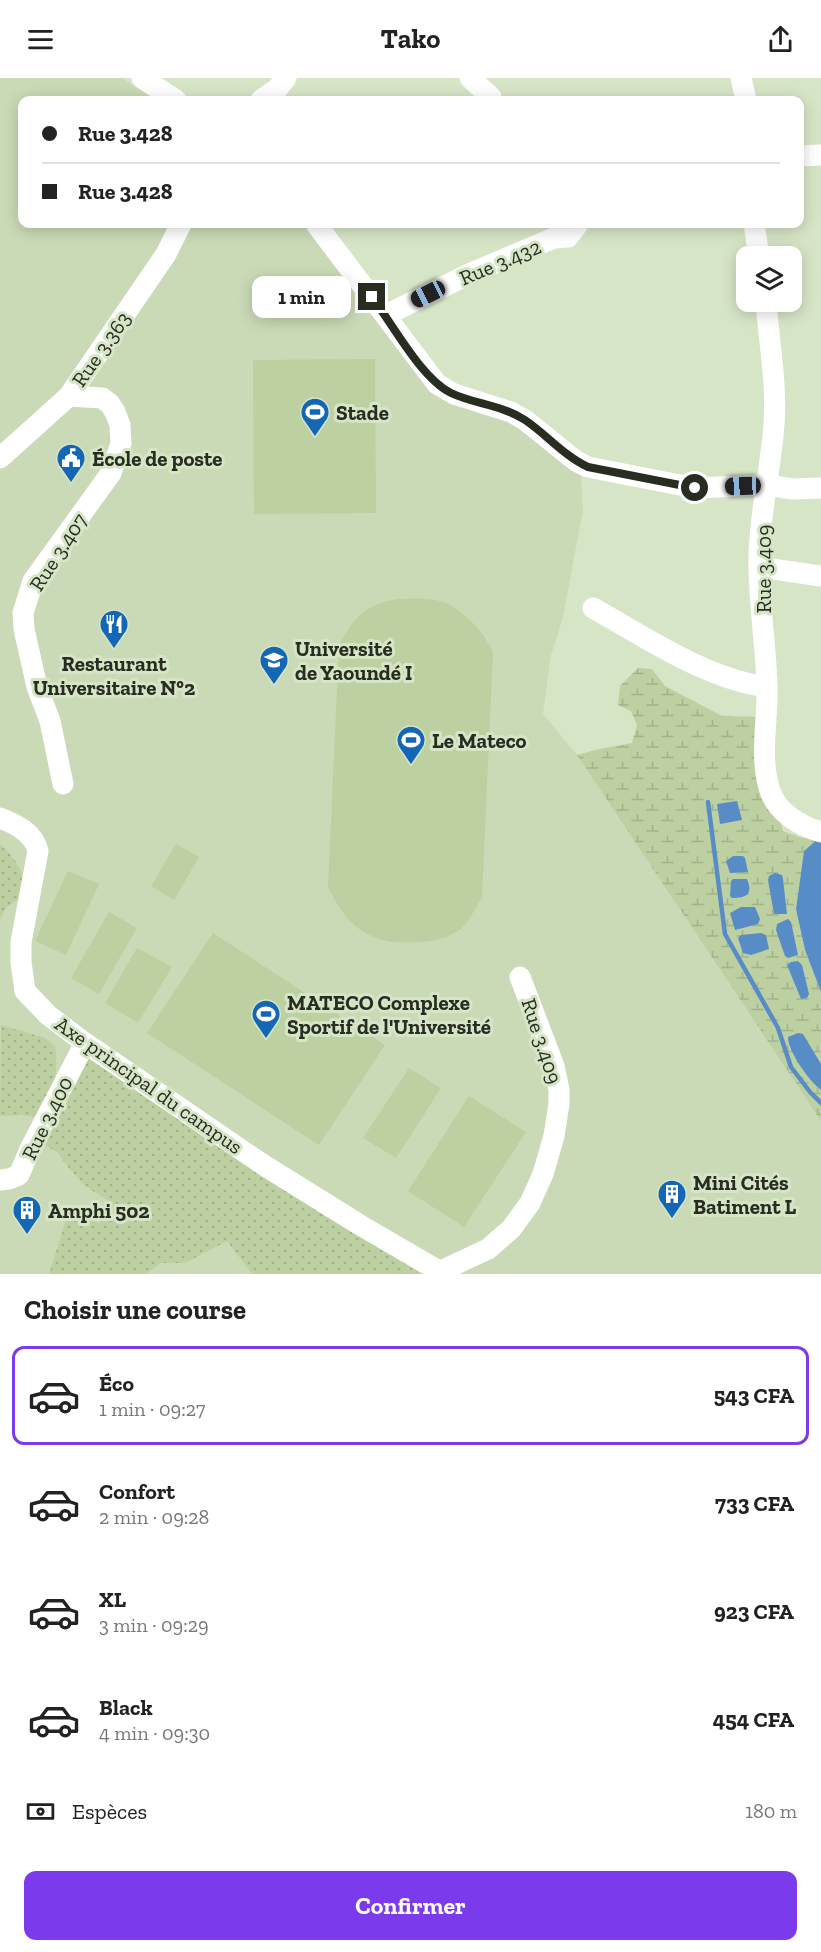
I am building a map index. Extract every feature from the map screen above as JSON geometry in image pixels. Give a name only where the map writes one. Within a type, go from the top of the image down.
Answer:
[{"type":"street","points":[[142,78],[170,96]]},
{"type":"street","points":[[267,96],[277,89],[286,78]]},
{"type":"street","points":[[470,78],[490,96]]},
{"type":"street","points":[[741,78],[745,96]]},
{"type":"street","points":[[804,156],[821,155]]},
{"type":"street","name":"Rue 3.363","points":[[0,458],[69,396],[166,254],[179,228]]},
{"type":"street","points":[[319,228],[437,384],[454,394],[511,412],[525,420],[576,461],[588,467],[695,488],[766,485],[793,489],[821,488]]},
{"type":"street","name":"Rue 3.432","points":[[386,315],[469,274],[554,238],[568,237],[575,228]]},
{"type":"street","points":[[755,228],[757,246]]},
{"type":"street","name":"Rue 3.409","points":[[767,312],[775,407],[759,567],[767,687],[765,765],[775,802],[806,827],[821,832]]},
{"type":"street","name":"Rue 3.407","points":[[63,784],[50,721],[37,687],[24,629],[23,613],[33,581],[111,473],[121,443],[120,425],[110,404],[102,398],[69,396]]},
{"type":"street","points":[[759,567],[821,576]]},
{"type":"street","points":[[593,608],[713,674],[751,685],[767,687]]},
{"type":"street","name":"Axe principal du campus","points":[[0,818],[24,830],[36,843],[38,851],[21,942],[21,962],[25,991],[48,1015],[85,1043],[262,1164],[442,1273]]},
{"type":"street","name":"Rue 3.409","points":[[442,1273],[488,1249],[511,1229],[530,1203],[543,1174],[551,1146],[560,1104],[559,1090],[554,1066],[520,977]]},
{"type":"street","name":"Rue 3.400","points":[[0,1180],[19,1175],[85,1043]]},
{"type":"shaded area","name":"Université de Yaoundé I","points":[[0,78],[122,78],[149,96],[18,96],[18,228],[312,228],[439,393],[510,422],[554,445],[581,475],[583,510],[563,617],[551,655],[543,714],[577,755],[821,1121],[821,1274],[0,1274]]},
{"type":"green space","name":"Stade","points":[[375,359],[376,513],[254,514],[253,360]]},
{"type":"green space","name":"Le Mateco","points":[[399,599],[432,600],[450,605],[476,626],[493,653],[482,897],[465,925],[452,934],[431,941],[402,943],[388,941],[363,932],[344,914],[328,887],[339,645],[356,619],[363,613],[378,604]]},
{"type":"green space","points":[[638,668],[652,669],[665,686],[722,716],[759,717],[770,782],[783,831],[802,838],[819,838],[804,851],[796,909],[805,950],[821,992],[821,1121],[577,755],[632,743],[637,725],[631,711],[618,705],[620,686]]},
{"type":"green space","points":[[0,844],[20,869],[24,884],[19,898],[7,907],[0,920]]},
{"type":"green space","points":[[176,844],[199,857],[174,900],[151,886]]},
{"type":"green space","points":[[68,871],[99,884],[66,955],[35,941]]},
{"type":"green space","points":[[109,912],[137,928],[99,994],[71,978]]},
{"type":"green space","name":"MATECO Complexe Sportif de l'Université","points":[[213,933],[385,1045],[319,1145],[147,1033]]},
{"type":"green space","points":[[137,948],[172,967],[138,1023],[105,1003]]},
{"type":"green space","points":[[1,1025],[45,1038],[55,1046],[54,1084],[39,1118],[22,1115],[0,1116]]},
{"type":"green space","points":[[85,1043],[444,1274],[252,1274],[227,1241],[185,1263],[161,1263],[146,1274],[49,1274],[68,1214],[100,1223],[109,1201],[85,1186],[58,1153],[35,1139]]},
{"type":"green space","points":[[409,1068],[441,1088],[396,1158],[363,1138]]},
{"type":"green space","points":[[469,1096],[526,1132],[464,1227],[408,1191]]},
{"type":"water","points":[[737,801],[742,820],[720,824],[717,804]]},
{"type":"water","points":[[819,838],[821,839],[821,992],[805,950],[796,909],[804,851]]},
{"type":"water","points":[[733,856],[745,858],[748,872],[730,873],[726,861]]},
{"type":"water","points":[[775,873],[782,875],[787,914],[774,914],[768,880],[769,876]]},
{"type":"water","points":[[733,879],[747,879],[749,892],[745,896],[732,898],[730,896]]},
{"type":"water","points":[[741,907],[755,907],[760,919],[758,924],[735,930],[730,913]]},
{"type":"water","points":[[788,919],[791,922],[798,955],[788,958],[785,956],[776,930],[777,924]]},
{"type":"water","points":[[761,933],[766,935],[769,949],[751,955],[743,953],[738,938],[741,935]]},
{"type":"water","points":[[798,961],[802,965],[809,994],[807,998],[801,999],[787,965]]},
{"type":"water","points":[[798,1033],[803,1034],[821,1064],[821,1090],[806,1074],[789,1043],[788,1037]]},
{"type":"waterway","points":[[708,802],[725,934],[778,1028],[791,1067],[821,1103]]},
{"type":"place","name":"Stade","points":[[315,438]]},
{"type":"place","name":"École de poste","points":[[71,484]]},
{"type":"place","name":"Restaurant Universitaire N°2","points":[[114,650]]},
{"type":"place","name":"Université de Yaoundé I","points":[[274,686]]},
{"type":"place","name":"Le Mateco","points":[[411,766]]},
{"type":"place","name":"MATECO Complexe Sportif de l'Université","points":[[266,1040]]},
{"type":"place","name":"Mini Cités Batiment L","points":[[672,1220]]},
{"type":"place","name":"Amphi 502","points":[[27,1236]]},
{"type":"route","points":[[372,297],[422,367],[445,390],[511,412],[525,420],[576,461],[588,467],[695,488]]}]
